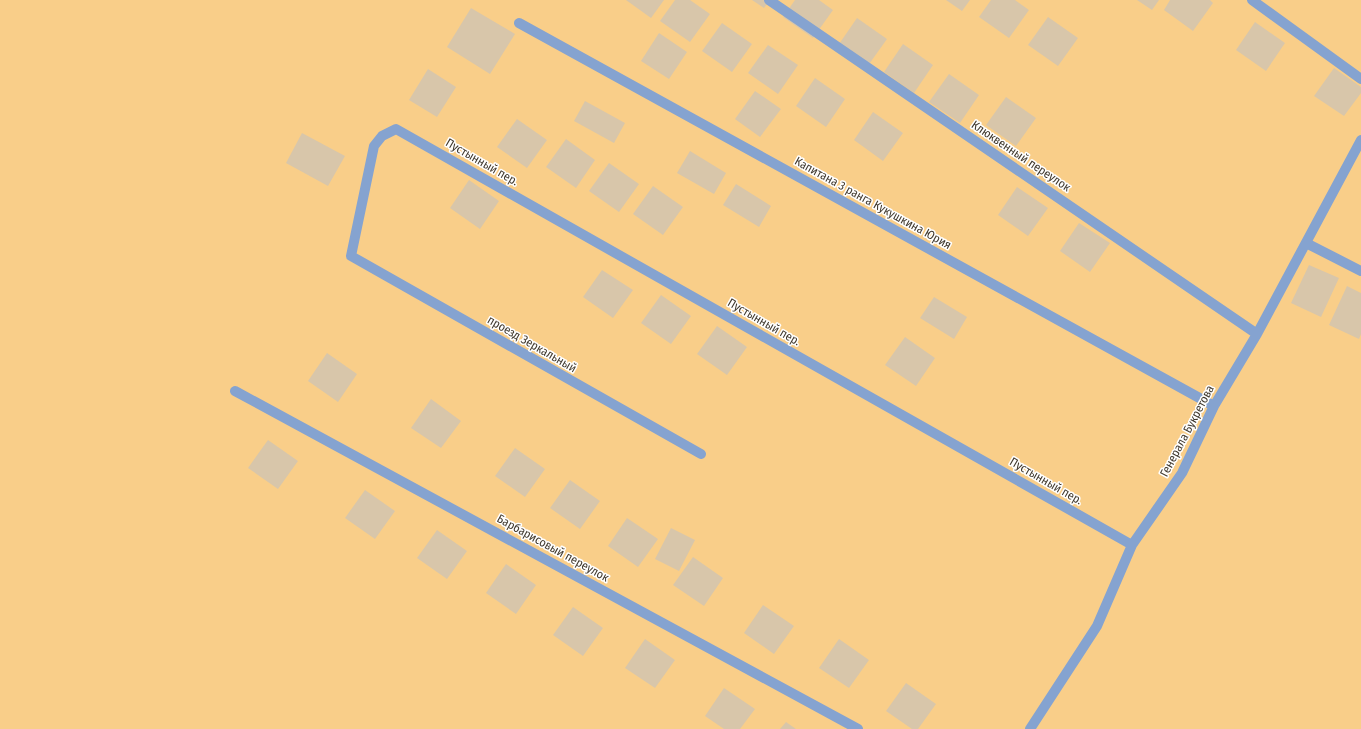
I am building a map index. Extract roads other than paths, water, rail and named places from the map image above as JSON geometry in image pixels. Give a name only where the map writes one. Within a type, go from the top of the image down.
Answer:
[{"type":"street","name":"Клюквенный переулок","points":[[769,0],[1257,334]]},
{"type":"street","points":[[1252,0],[1361,79]]},
{"type":"street","name":"Капитана 3 ранга Кукушкина Юрия","points":[[519,23],[1214,406]]},
{"type":"street","name":"Пустынный пер.","points":[[351,256],[374,146],[382,136],[396,129],[1132,545]]},
{"type":"street","name":"Генерала Букретова","points":[[1030,729],[1097,626],[1132,545],[1182,473],[1214,406],[1257,334],[1361,140]]},
{"type":"street","points":[[1306,243],[1361,271]]},
{"type":"street","name":"проезд Зеркальный","points":[[351,256],[700,454]]},
{"type":"street","name":"Барбарисовый переулок","points":[[236,391],[858,729]]}]
